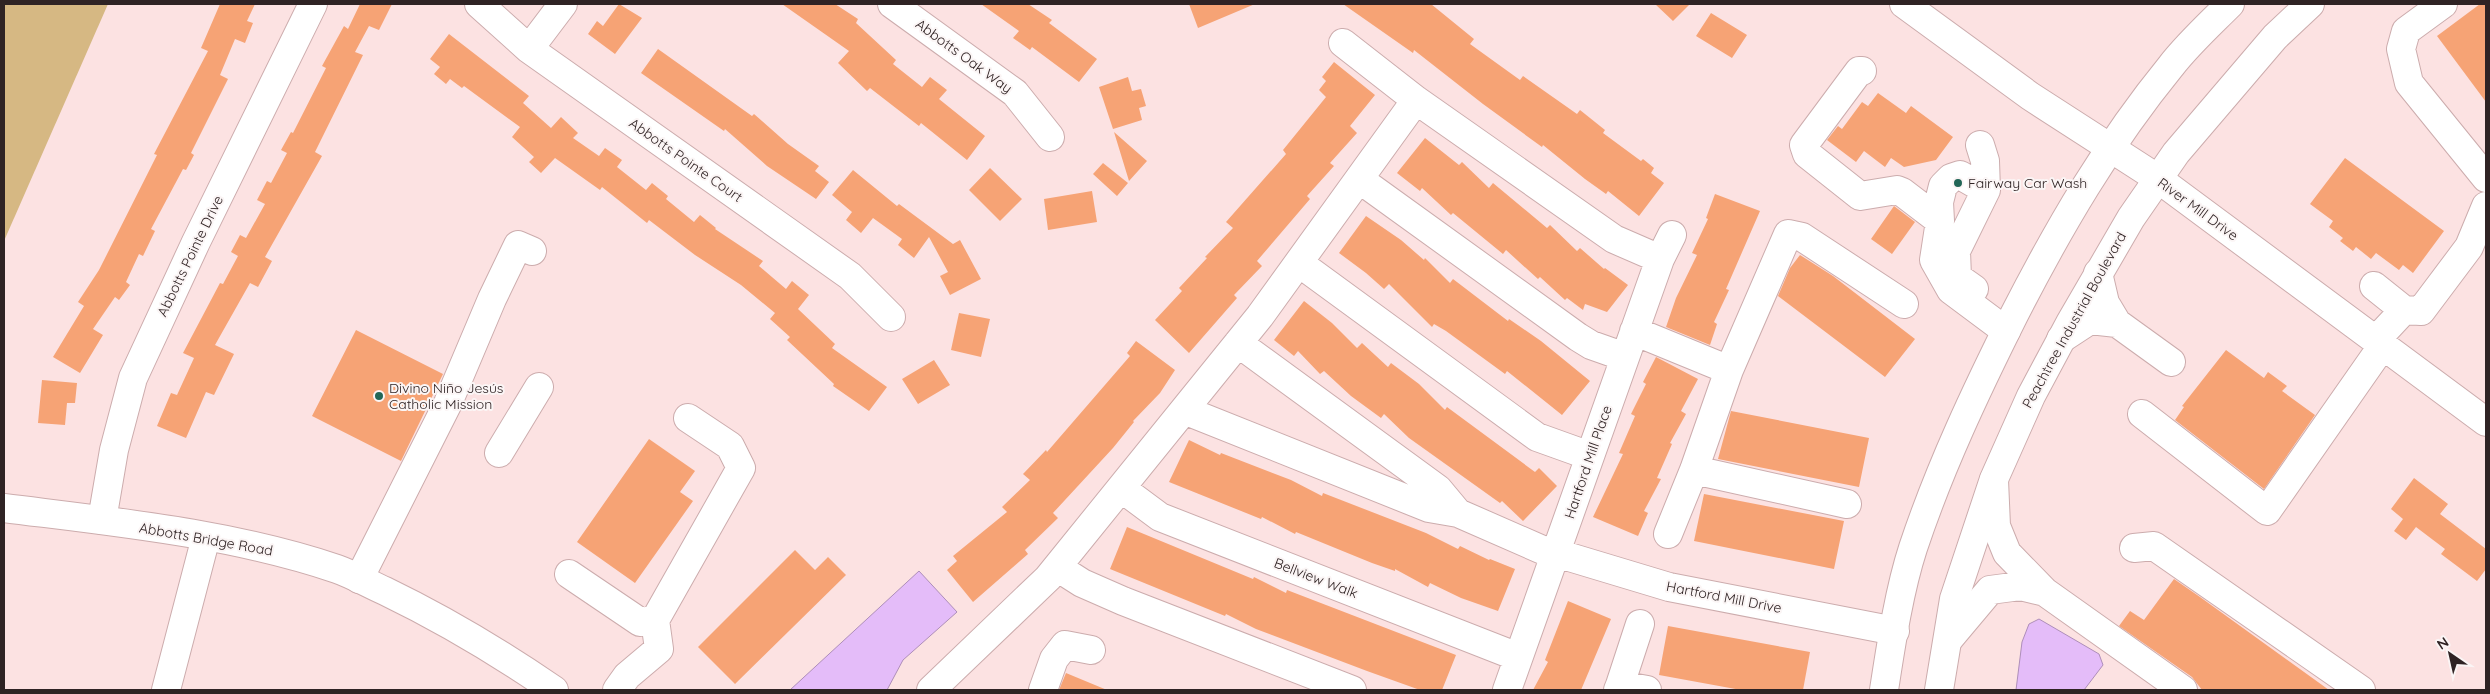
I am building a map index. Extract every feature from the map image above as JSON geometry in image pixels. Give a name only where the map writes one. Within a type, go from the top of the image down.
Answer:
[{"type":"main road","name":"Abbotts Pointe Drive","points":[[102,520],[114,450],[133,378],[196,242],[313,4]]},
{"type":"main road","name":"Abbotts Pointe Court","points":[[479,4],[529,49],[850,276],[891,317]]},
{"type":"main road","points":[[529,49],[563,4]]},
{"type":"main road","name":"Abbotts Oak Way","points":[[892,4],[1015,93],[1050,137]]},
{"type":"main road","name":"River Mill Drive","points":[[1904,4],[2030,96],[2157,178],[2486,422]]},
{"type":"main road","points":[[1884,690],[1913,550],[1942,471],[1972,398],[2072,206],[2110,148],[2171,65],[2230,4]]},
{"type":"main road","name":"Peachtree Industrial Boulevard","points":[[1939,690],[1954,599],[1994,479],[2031,396],[2061,339],[2098,273],[2157,178],[2176,152],[2275,37],[2310,4]]},
{"type":"main road","points":[[2443,4],[2406,31],[2401,49],[2408,83],[2486,178]]},
{"type":"main road","points":[[931,690],[1057,567],[1238,343],[1299,263],[1416,100],[1343,43]]},
{"type":"main road","points":[[1861,71],[1804,144],[1806,154],[1860,196],[1897,190],[1940,220]]},
{"type":"main road","name":"Hartford Mill Place","points":[[1416,100],[1614,239],[1666,247],[1634,331],[1507,690]]},
{"type":"main road","points":[[1980,145],[1985,161],[1986,190],[1956,251],[1957,278],[2010,324]]},
{"type":"main road","points":[[1986,190],[1960,176],[1951,178],[1942,186],[1939,202],[1940,220],[1934,260],[1951,290],[2010,324]]},
{"type":"main road","points":[[1359,179],[1578,337],[1591,345],[1625,357]]},
{"type":"main road","points":[[2374,286],[2404,310],[2421,311],[2469,247],[2486,206]]},
{"type":"main road","points":[[1668,534],[1694,470],[1729,370],[1788,234],[1802,237],[1904,304]]},
{"type":"main road","points":[[359,579],[448,403],[472,346],[489,298],[525,248]]},
{"type":"main road","points":[[1299,263],[1537,437],[1590,456]]},
{"type":"main road","points":[[2098,273],[2106,303],[2117,323],[2171,362]]},
{"type":"main road","points":[[2142,414],[2267,511],[2404,310]]},
{"type":"main road","points":[[2061,339],[2090,320],[2117,323]]},
{"type":"main road","points":[[1634,331],[1729,370]]},
{"type":"main road","points":[[1238,343],[1438,489],[1458,513]]},
{"type":"main road","points":[[498,453],[538,387]]},
{"type":"main road","points":[[1184,410],[1429,508],[1458,513]]},
{"type":"main road","points":[[616,690],[627,676],[659,649],[655,620],[741,468],[730,446],[688,418]]},
{"type":"main road","points":[[1694,470],[1847,504]]},
{"type":"main road","points":[[1994,479],[1996,526],[2007,553],[2182,690]]},
{"type":"main road","name":"Bellview Walk","points":[[1121,488],[1160,517],[1518,657]]},
{"type":"main road","name":"Abbotts Bridge Road","points":[[4,508],[102,520],[260,546],[339,570],[431,613],[507,658],[554,690]]},
{"type":"main road","name":"Hartford Mill Drive","points":[[1458,513],[1555,554],[1669,587],[1895,631]]},
{"type":"main road","points":[[166,690],[206,537]]},
{"type":"main road","points":[[2134,548],[2154,546],[2361,690]]},
{"type":"main road","points":[[1057,567],[1082,583],[1123,601],[1352,690]]},
{"type":"main road","points":[[569,574],[640,622],[655,620]]},
{"type":"main road","points":[[1948,640],[1990,590],[2020,586],[2059,593]]},
{"type":"main road","points":[[1640,624],[1619,688],[1646,690]]},
{"type":"main road","points":[[1042,690],[1054,659],[1065,644],[1091,650]]},
{"type":"shaded area","points":[[4,4],[108,4],[4,241]]},
{"type":"shaded area","points":[[919,571],[957,612],[903,660],[887,690],[790,690]]},
{"type":"shaded area","points":[[2039,619],[2099,654],[2103,665],[2084,690],[2016,690],[2022,642],[2029,624]]},
{"type":"building","points":[[220,4],[255,4],[247,21],[253,23],[245,43],[235,39],[220,75],[228,79],[191,153],[194,155],[186,170],[183,169],[151,229],[155,231],[143,256],[139,254],[126,282],[130,285],[119,300],[115,297],[93,329],[103,335],[80,373],[53,357],[84,306],[78,302],[99,270],[157,155],[154,154],[208,51],[201,48]]},
{"type":"building","points":[[360,4],[392,4],[379,30],[369,26],[355,52],[363,55],[315,152],[322,156],[265,257],[272,261],[258,287],[250,283],[215,345],[234,354],[214,395],[206,392],[186,438],[157,426],[171,393],[177,395],[194,358],[183,353],[220,283],[223,284],[238,256],[231,252],[240,235],[246,238],[265,204],[257,200],[267,181],[271,183],[287,153],[281,150],[291,132],[293,133],[326,68],[322,66],[344,26],[348,29]]},
{"type":"building","points":[[619,4],[642,18],[615,54],[588,34],[597,21],[603,26]]},
{"type":"building","points":[[782,4],[835,4],[858,19],[856,23],[896,60],[893,64],[922,87],[930,77],[947,90],[939,99],[985,136],[967,160],[921,123],[919,126],[870,88],[867,91],[838,63],[849,51]]},
{"type":"building","points":[[981,4],[1028,4],[1052,20],[1049,23],[1097,59],[1079,82],[1032,47],[1030,50],[1013,38],[1019,31]]},
{"type":"building","points":[[1189,4],[1255,4],[1198,28]]},
{"type":"building","points":[[1343,4],[1431,4],[1474,39],[1470,44],[1520,80],[1523,76],[1577,114],[1580,110],[1605,130],[1603,133],[1641,161],[1643,159],[1654,168],[1651,173],[1664,183],[1639,216],[1608,191],[1606,194],[1543,145],[1542,147],[1483,104],[1414,50],[1413,53]]},
{"type":"building","points":[[1655,4],[1690,4],[1673,21]]},
{"type":"building","points":[[2480,4],[2486,4],[2486,102],[2437,36]]},
{"type":"building","points":[[1711,13],[1747,35],[1732,58],[1696,36]]},
{"type":"building","points":[[449,34],[529,96],[523,103],[551,128],[561,117],[578,133],[573,138],[599,156],[605,148],[622,160],[617,167],[646,190],[652,183],[668,196],[666,199],[694,222],[700,215],[715,229],[763,261],[759,266],[786,289],[792,281],[809,295],[798,309],[835,344],[832,348],[887,387],[869,411],[833,386],[834,384],[787,340],[790,337],[770,319],[775,313],[741,285],[695,255],[649,220],[647,223],[602,187],[600,190],[555,158],[541,173],[529,162],[534,157],[512,137],[520,127],[464,86],[462,88],[450,79],[446,84],[434,74],[440,67],[430,59]]},
{"type":"building","points":[[658,49],[752,116],[754,114],[788,144],[819,166],[815,171],[829,182],[816,199],[767,166],[725,129],[724,131],[641,73]]},
{"type":"building","points":[[1334,62],[1375,95],[1350,126],[1357,133],[1330,163],[1334,166],[1307,196],[1310,199],[1257,261],[1262,266],[1234,295],[1237,298],[1189,353],[1155,320],[1182,291],[1179,288],[1207,258],[1205,257],[1233,228],[1226,222],[1286,154],[1283,150],[1326,97],[1319,90],[1326,81],[1322,77]]},
{"type":"building","points":[[1128,77],[1132,91],[1141,89],[1146,106],[1139,108],[1142,120],[1113,129],[1099,87]]},
{"type":"building","points":[[1878,93],[1906,113],[1911,106],[1953,137],[1936,160],[1904,167],[1891,158],[1885,167],[1864,151],[1856,162],[1827,140],[1838,126],[1842,129],[1862,102],[1868,106]]},
{"type":"building","points":[[1114,132],[1147,161],[1129,181]]},
{"type":"building","points":[[1425,138],[1459,165],[1462,162],[1489,188],[1493,183],[1547,228],[1550,225],[1577,251],[1580,248],[1604,269],[1628,285],[1607,312],[1585,304],[1583,310],[1567,298],[1565,300],[1506,250],[1503,254],[1453,213],[1451,215],[1422,188],[1420,191],[1397,173]]},
{"type":"building","points":[[2345,158],[2444,231],[2413,273],[2403,265],[2399,270],[2376,253],[2371,259],[2356,247],[2353,251],[2340,241],[2343,238],[2329,227],[2333,221],[2310,204]]},
{"type":"building","points":[[1103,163],[1128,183],[1117,196],[1093,174]]},
{"type":"building","points":[[990,168],[1022,199],[1000,221],[969,190]]},
{"type":"building","points":[[853,170],[897,206],[899,204],[953,244],[960,240],[981,279],[950,295],[940,276],[948,272],[929,237],[914,258],[898,245],[902,239],[873,218],[861,233],[846,220],[852,212],[832,195]]},
{"type":"building","points":[[1092,191],[1097,222],[1048,230],[1044,199]]},
{"type":"building","points":[[1715,194],[1760,211],[1726,289],[1729,290],[1714,322],[1717,324],[1710,345],[1666,327],[1676,298],[1697,255],[1692,253],[1708,219],[1706,218]]},
{"type":"building","points":[[1894,206],[1915,222],[1892,254],[1871,239]]},
{"type":"building","points":[[1366,216],[1401,240],[1424,260],[1425,258],[1450,283],[1453,279],[1508,321],[1509,319],[1541,341],[1590,381],[1562,415],[1507,371],[1505,374],[1446,331],[1434,324],[1432,327],[1389,284],[1384,289],[1339,253]]},
{"type":"building","points":[[1800,255],[1833,276],[1915,339],[1885,377],[1778,296],[1790,268]]},
{"type":"building","points":[[1304,301],[1332,323],[1357,348],[1362,343],[1388,367],[1391,363],[1419,384],[1445,410],[1447,407],[1535,472],[1539,468],[1557,486],[1523,521],[1502,501],[1500,503],[1409,438],[1384,414],[1381,418],[1351,396],[1324,371],[1320,374],[1298,351],[1294,356],[1274,340]]},
{"type":"building","points":[[959,313],[990,319],[981,357],[951,350]]},
{"type":"building","name":"Divino Niño Jesús Catholic Mission","points":[[356,330],[443,374],[401,461],[312,416]]},
{"type":"building","points":[[1136,341],[1175,370],[1160,393],[1133,421],[1113,448],[1053,513],[1058,518],[1025,550],[1028,554],[973,602],[947,570],[957,561],[953,556],[1007,512],[1002,507],[1030,480],[1023,474],[1046,450],[1047,452],[1130,356],[1127,353]]},
{"type":"building","points":[[2226,350],[2264,378],[2268,372],[2287,386],[2282,391],[2315,415],[2264,489],[2175,420],[2184,407],[2182,406]]},
{"type":"building","points":[[1656,357],[1698,379],[1681,411],[1686,414],[1670,443],[1672,444],[1657,478],[1661,479],[1644,511],[1648,513],[1638,536],[1593,517],[1623,454],[1619,453],[1635,416],[1631,414],[1646,384],[1643,382]]},
{"type":"building","points":[[934,360],[950,385],[918,404],[902,379]]},
{"type":"building","points":[[42,380],[77,383],[75,403],[67,403],[65,425],[38,423]]},
{"type":"building","points":[[1731,411],[1869,438],[1859,487],[1718,459]]},
{"type":"building","points":[[649,439],[695,471],[680,492],[693,501],[635,583],[577,542]]},
{"type":"building","points":[[1189,440],[1220,455],[1221,453],[1291,480],[1322,496],[1323,493],[1426,533],[1458,549],[1460,546],[1489,560],[1515,569],[1498,611],[1461,598],[1430,583],[1428,587],[1395,569],[1395,571],[1372,563],[1296,532],[1295,534],[1262,517],[1261,519],[1169,482]]},
{"type":"building","points":[[2414,478],[2448,504],[2440,514],[2486,549],[2486,569],[2477,581],[2441,554],[2445,549],[2416,527],[2406,540],[2394,531],[2403,519],[2391,509]]},
{"type":"building","points":[[1704,494],[1844,521],[1834,569],[1694,541]]},
{"type":"building","points":[[1127,527],[1253,579],[1254,577],[1286,593],[1287,590],[1456,655],[1442,690],[1420,690],[1367,671],[1256,629],[1226,614],[1225,616],[1110,569]]},
{"type":"building","points":[[795,550],[815,570],[828,557],[846,575],[735,684],[698,647]]},
{"type":"building","points":[[2174,579],[2329,690],[2202,690],[2192,677],[2119,626],[2130,611],[2144,620]]},
{"type":"building","points":[[1568,601],[1611,619],[1581,690],[1533,690],[1548,662],[1545,660]]},
{"type":"building","points":[[1668,626],[1810,652],[1803,690],[1741,690],[1659,675]]},
{"type":"building","points":[[1066,673],[1107,690],[1059,690]]},
{"type":"place","name":"Fairway Car Wash","points":[[1958,183]]},
{"type":"place","name":"Divino Niño Jesús Catholic Mission","points":[[379,396]]}]
